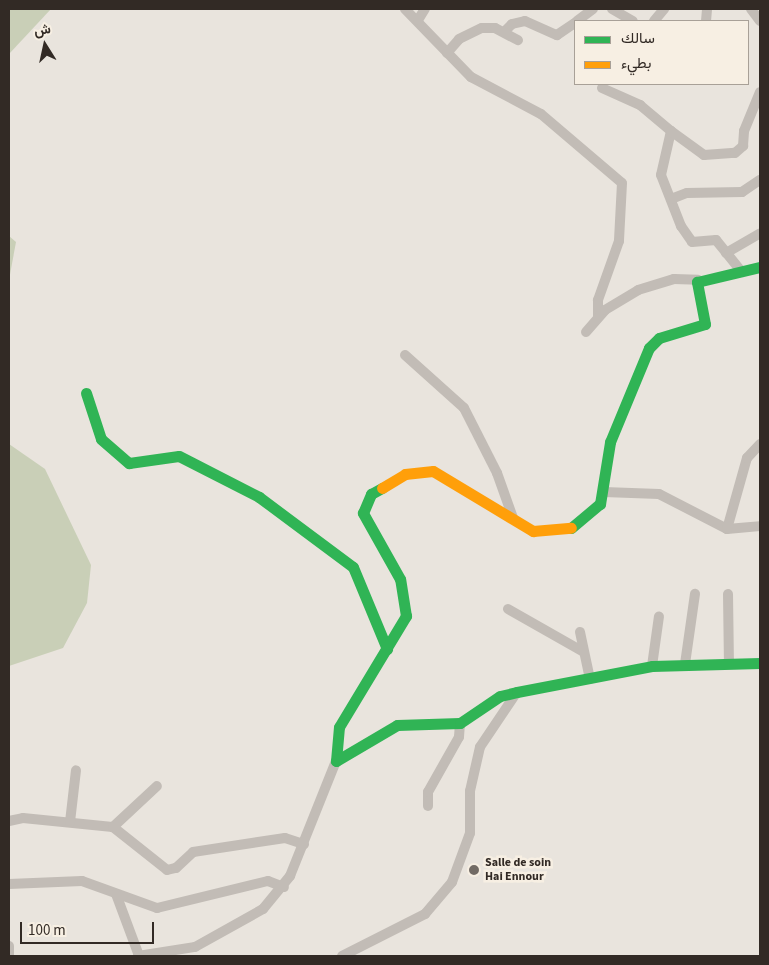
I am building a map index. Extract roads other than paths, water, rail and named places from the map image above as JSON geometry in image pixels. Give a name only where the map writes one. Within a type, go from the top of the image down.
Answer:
[{"type":"street","points":[[405,9],[418,20],[447,53],[484,86],[554,124],[622,183],[619,241],[598,300],[598,317]]},
{"type":"street","points":[[418,20],[425,9]]},
{"type":"street","points":[[579,20],[593,9]]},
{"type":"street","points":[[612,9],[631,20]]},
{"type":"street","points":[[655,20],[664,9]]},
{"type":"street","points":[[751,9],[760,21]]},
{"type":"street","points":[[504,32],[512,24],[525,21],[558,35],[574,23]]},
{"type":"street","points":[[447,53],[458,39],[482,28],[504,32],[518,40]]},
{"type":"street","points":[[602,88],[640,105],[704,155],[735,153],[743,146],[744,130],[760,92]]},
{"type":"street","points":[[671,131],[661,176],[689,239],[695,243],[712,238],[740,270]]},
{"type":"street","points":[[671,199],[687,193],[742,192],[760,180]]},
{"type":"street","points":[[726,253],[760,233]]},
{"type":"street","points":[[586,332],[598,317],[638,290],[674,279],[698,280],[760,267]]},
{"type":"street","points":[[116,894],[138,956],[195,947],[253,916],[284,887],[304,844],[336,761],[339,727],[406,616],[404,595],[392,562],[366,522],[363,513],[370,494],[405,474],[433,471],[533,531],[571,528],[593,511],[604,492],[610,442],[649,348],[659,338],[700,329],[705,324],[695,289],[698,280]]},
{"type":"street","points":[[405,354],[464,408],[497,473],[514,518]]},
{"type":"street","points":[[86,393],[101,439],[129,463],[179,456],[259,498],[353,567],[387,649]]},
{"type":"street","points":[[727,529],[747,458],[760,444]]},
{"type":"street","points":[[604,492],[659,494],[727,529],[760,526]]},
{"type":"street","points":[[685,664],[695,594]]},
{"type":"street","points":[[728,594],[729,664]]},
{"type":"street","points":[[508,609],[582,651]]},
{"type":"street","points":[[652,666],[659,616]]},
{"type":"street","points":[[580,632],[582,651],[590,679]]},
{"type":"street","points":[[336,761],[397,725],[460,723],[500,696],[517,692],[652,666],[760,663]]},
{"type":"street","points":[[342,956],[425,914],[452,882],[470,833],[470,790],[480,747],[517,692]]},
{"type":"street","points":[[428,806],[428,792],[455,746],[460,723]]},
{"type":"street","points":[[70,822],[76,770]]},
{"type":"street","points":[[113,827],[157,786]]},
{"type":"street","points":[[9,821],[70,822],[113,827],[167,870],[176,868],[194,852],[285,838],[304,844]]},
{"type":"street","points":[[9,884],[64,880],[98,885],[116,894],[157,908],[268,881],[284,887]]},
{"type":"street","points":[[9,946],[10,956]]},
{"type":"place","name":"Salle de soin Hai Ennour","points":[[474,870]]}]
